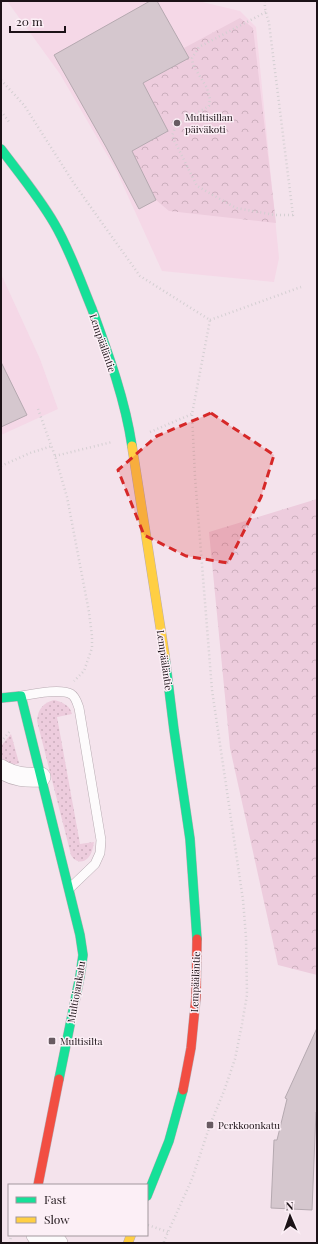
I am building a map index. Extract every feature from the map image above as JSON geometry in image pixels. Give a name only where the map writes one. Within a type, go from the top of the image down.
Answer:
[{"type":"main road","name":"Lempääläntie","points":[[1,149],[28,184],[54,224],[74,263],[109,355],[130,431],[165,657],[190,839],[197,943],[196,997],[191,1048],[185,1082],[169,1141],[148,1194]]},
{"type":"main road","points":[[1,698],[21,696]]},
{"type":"main road","name":"Multiojankatu","points":[[21,696],[69,889],[80,935],[83,955],[38,1184]]},
{"type":"street","points":[[1,769],[8,773],[25,778],[41,777]]},
{"type":"street","points":[[39,1236],[58,1243]]},
{"type":"lane","points":[[21,696],[60,692],[71,694],[76,700],[79,708],[101,840],[100,853],[95,864],[69,889]]},
{"type":"path","points":[[264,1],[269,23],[293,214],[275,215],[236,208],[197,186],[172,136],[176,125],[209,106],[210,99],[207,88],[193,65],[192,58],[199,47],[266,12]]},
{"type":"path","points":[[1,111],[9,122]]},
{"type":"path","points":[[210,320],[301,287]]},
{"type":"path","points":[[38,410],[52,446],[67,497],[89,612],[92,648],[84,671]]},
{"type":"path","points":[[147,432],[192,414]]},
{"type":"path","points":[[55,456],[115,441]]},
{"type":"path","points":[[1,466],[30,453],[52,446]]},
{"type":"path","points":[[12,729],[14,736]]},
{"type":"path","points":[[148,1225],[168,1232]]},
{"type":"highlighted area","points":[[211,413],[274,455],[261,497],[228,563],[186,556],[144,535],[118,470],[157,436]]},
{"type":"shaded area","name":"Multisillan päiväkoti","points":[[7,1],[198,1],[240,11],[256,27],[279,258],[274,282],[162,271],[117,172],[60,74]]},
{"type":"shaded area","points":[[1,274],[40,359],[58,409],[1,435]]},
{"type":"green space","points":[[240,18],[253,28],[276,223],[169,211],[156,200],[132,151],[143,83],[189,58],[184,48]]},
{"type":"green space","points":[[317,499],[317,975],[278,965],[230,748],[209,532]]},
{"type":"green space","points":[[54,700],[68,706],[72,714],[57,717],[80,844],[94,842],[89,856],[86,860],[81,862],[77,861],[71,855],[37,721],[42,707]]},
{"type":"green space","points":[[11,734],[19,763],[14,765],[7,763],[1,758],[1,746]]},
{"type":"building","points":[[150,1],[157,1],[189,58],[143,83],[168,131],[132,151],[156,200],[139,209],[54,55]]},
{"type":"building","points":[[1,362],[27,415],[1,427]]},
{"type":"building","points":[[317,1028],[317,1113],[316,1112],[312,1210],[271,1208],[274,1140],[277,1140],[287,1099],[285,1098]]},
{"type":"traffic: fast","points":[[1,149],[29,185],[48,213],[70,254],[110,359],[125,411],[132,446]]},
{"type":"traffic: fast","points":[[165,657],[190,839],[197,939]]},
{"type":"traffic: fast","points":[[1,698],[21,696],[80,935],[83,955],[80,976],[59,1079]]},
{"type":"traffic: fast","points":[[148,1194],[169,1141],[183,1090]]},
{"type":"traffic: slow","points":[[132,446],[165,657]]},
{"type":"traffic: slow","points":[[128,1243],[131,1236]]},
{"type":"traffic: jam","points":[[183,1090],[191,1048],[196,997],[197,939]]},
{"type":"traffic: jam","points":[[38,1184],[59,1079]]},
{"type":"place","name":"Multisillan päiväkoti","points":[[177,123]]},
{"type":"place","name":"Multisilta","points":[[52,1041]]},
{"type":"place","name":"Perkkoonkatu","points":[[210,1125]]}]
